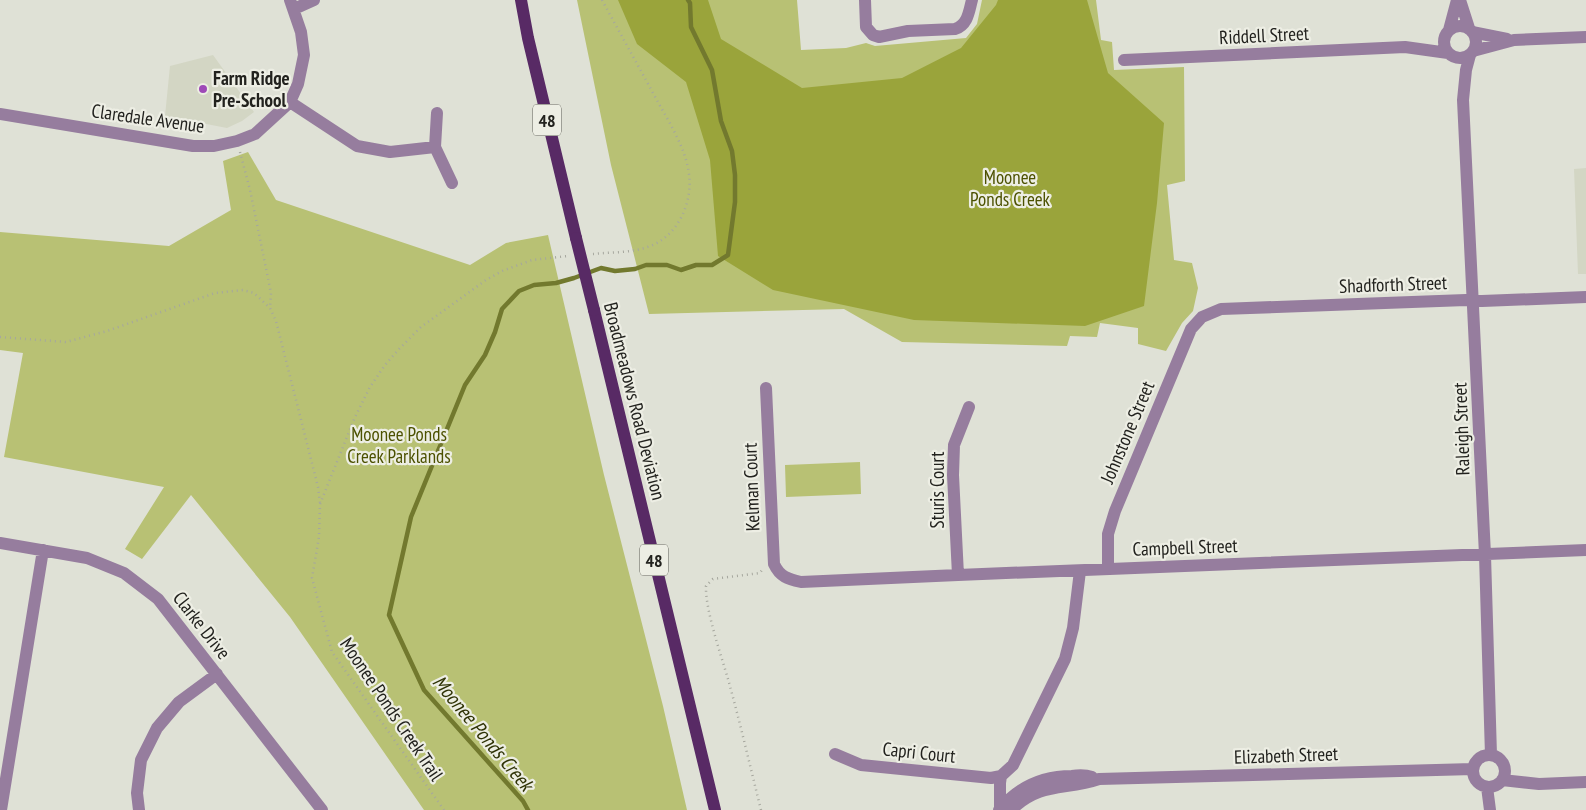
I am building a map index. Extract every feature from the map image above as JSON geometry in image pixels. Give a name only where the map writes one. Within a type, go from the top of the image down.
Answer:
[{"type":"main road","name":"Broadmeadows Road Deviation","points":[[521,0],[549,130],[715,810]]},
{"type":"street","points":[[292,5],[314,0]]},
{"type":"street","points":[[865,0],[866,26],[874,35],[879,37],[908,31],[955,29],[961,27],[966,19],[972,0]]},
{"type":"street","points":[[1458,0],[1476,41],[1472,53]]},
{"type":"street","points":[[1458,0],[1444,44],[1448,54],[1457,58],[1466,57],[1490,46],[1514,40],[1586,37]]},
{"type":"street","name":"Claredale Avenue","points":[[0,114],[193,146],[214,146],[237,141],[255,134],[290,102],[298,84],[304,55],[301,32],[292,5]]},
{"type":"street","points":[[1448,32],[1458,26],[1514,40]]},
{"type":"street","name":"Riddell Street","points":[[1124,60],[1405,46],[1427,42],[1448,32]]},
{"type":"street","name":"Riddell Street","points":[[1405,46],[1448,54]]},
{"type":"street","name":"Raleigh Street","points":[[1472,53],[1466,70],[1463,100],[1485,555],[1491,755]]},
{"type":"street","name":"Raleigh Street","points":[[1448,54],[1457,73],[1463,100]]},
{"type":"street","points":[[290,102],[358,146],[390,152],[435,148]]},
{"type":"street","points":[[437,113],[435,148],[452,183]]},
{"type":"street","name":"Shadforth Street","points":[[1202,317],[1221,309],[1586,297]]},
{"type":"street","name":"Johnstone Street","points":[[1108,569],[1108,534],[1115,511],[1191,329],[1202,317]]},
{"type":"street","name":"Kelman Court","points":[[766,388],[774,564],[780,574],[786,578]]},
{"type":"street","name":"Sturis Court","points":[[958,575],[953,475],[954,446],[969,406]]},
{"type":"street","name":"Clarke Drive","points":[[0,543],[87,558],[124,573],[158,599],[322,810]]},
{"type":"street","points":[[1,810],[44,550]]},
{"type":"street","name":"Campbell Street","points":[[786,578],[801,582],[1586,550]]},
{"type":"street","points":[[1008,806],[1000,783],[1002,776],[1013,766],[1065,659],[1073,628],[1080,571]]},
{"type":"street","points":[[139,810],[136,793],[140,760],[157,728],[179,702],[216,674]]},
{"type":"street","name":"Capri Court","points":[[835,754],[861,765],[991,778],[1002,776]]},
{"type":"street","points":[[1491,755],[1501,760],[1505,774],[1502,780],[1494,787],[1486,787],[1475,780],[1473,769],[1477,761],[1482,757],[1491,755]]},
{"type":"street","name":"Elizabeth Street","points":[[1008,806],[1040,780],[1054,777],[1087,776],[1099,779],[1473,769]]},
{"type":"street","points":[[1002,776],[1008,806]]},
{"type":"street","points":[[1502,780],[1539,784],[1586,782]]},
{"type":"street","points":[[1486,787],[1490,810]]},
{"type":"path","points":[[602,0],[668,121],[689,172],[689,195],[685,208],[676,226],[660,242]]},
{"type":"path","points":[[237,141],[250,190],[271,294],[270,308]]},
{"type":"path","name":"Moonee Ponds Creek Trail","points":[[444,810],[332,652],[312,578],[319,537],[320,504],[355,417],[370,387],[385,365],[421,328],[441,312],[486,280],[508,268],[526,262]]},
{"type":"path","points":[[0,337],[66,342],[107,331],[215,293],[243,290],[254,293],[270,308],[276,322],[318,487],[320,504]]},
{"type":"path","points":[[761,810],[709,610],[706,590],[708,582],[712,579],[760,573],[762,572],[762,564]]},
{"type":"shaded area","name":"Farm Ridge Pre-School","points":[[213,55],[254,112],[242,121],[227,128],[165,116],[170,66]]},
{"type":"shaded area","points":[[1586,168],[1586,274],[1578,274],[1574,169]]},
{"type":"green space","name":"Moonee Ponds Creek","points":[[577,0],[797,0],[801,50],[846,48],[866,43],[875,46],[966,38],[977,24],[982,0],[1096,0],[1101,40],[1112,42],[1114,70],[1184,67],[1185,181],[1167,185],[1174,260],[1192,263],[1198,288],[1193,311],[1182,323],[1166,351],[1138,344],[1138,328],[1100,323],[1097,337],[1070,336],[1067,346],[902,342],[844,309],[649,314],[611,165]]},
{"type":"green space","name":"Moonee Ponds Creek","points":[[618,0],[708,0],[721,39],[802,88],[902,78],[961,48],[998,0],[1087,0],[1108,73],[1164,123],[1157,203],[1144,306],[1085,326],[914,320],[773,290],[718,256],[710,160],[686,82],[637,44]]},
{"type":"green space","name":"Moonee Ponds Creek Parklands","points":[[248,152],[276,200],[470,265],[506,243],[548,235],[604,475],[663,706],[687,810],[424,810],[290,617],[191,495],[142,559],[125,549],[164,487],[4,457],[23,353],[0,350],[0,232],[169,246],[231,210],[223,161]]},
{"type":"green space","points":[[860,462],[861,494],[786,497],[785,465]]},
{"type":"waterway","name":"Moonee Ponds Creek","points":[[528,810],[523,801],[424,690],[389,615],[411,517],[465,385],[485,355],[502,309],[519,291],[534,285],[556,283],[574,278],[601,268],[615,271],[635,269],[646,265],[667,265],[681,270],[696,265],[712,265],[728,255],[735,202],[735,175],[732,151],[721,121],[712,70],[691,27],[690,3],[688,0]]},
{"type":"place","name":"Farm Ridge Pre-School","points":[[203,89]]}]
